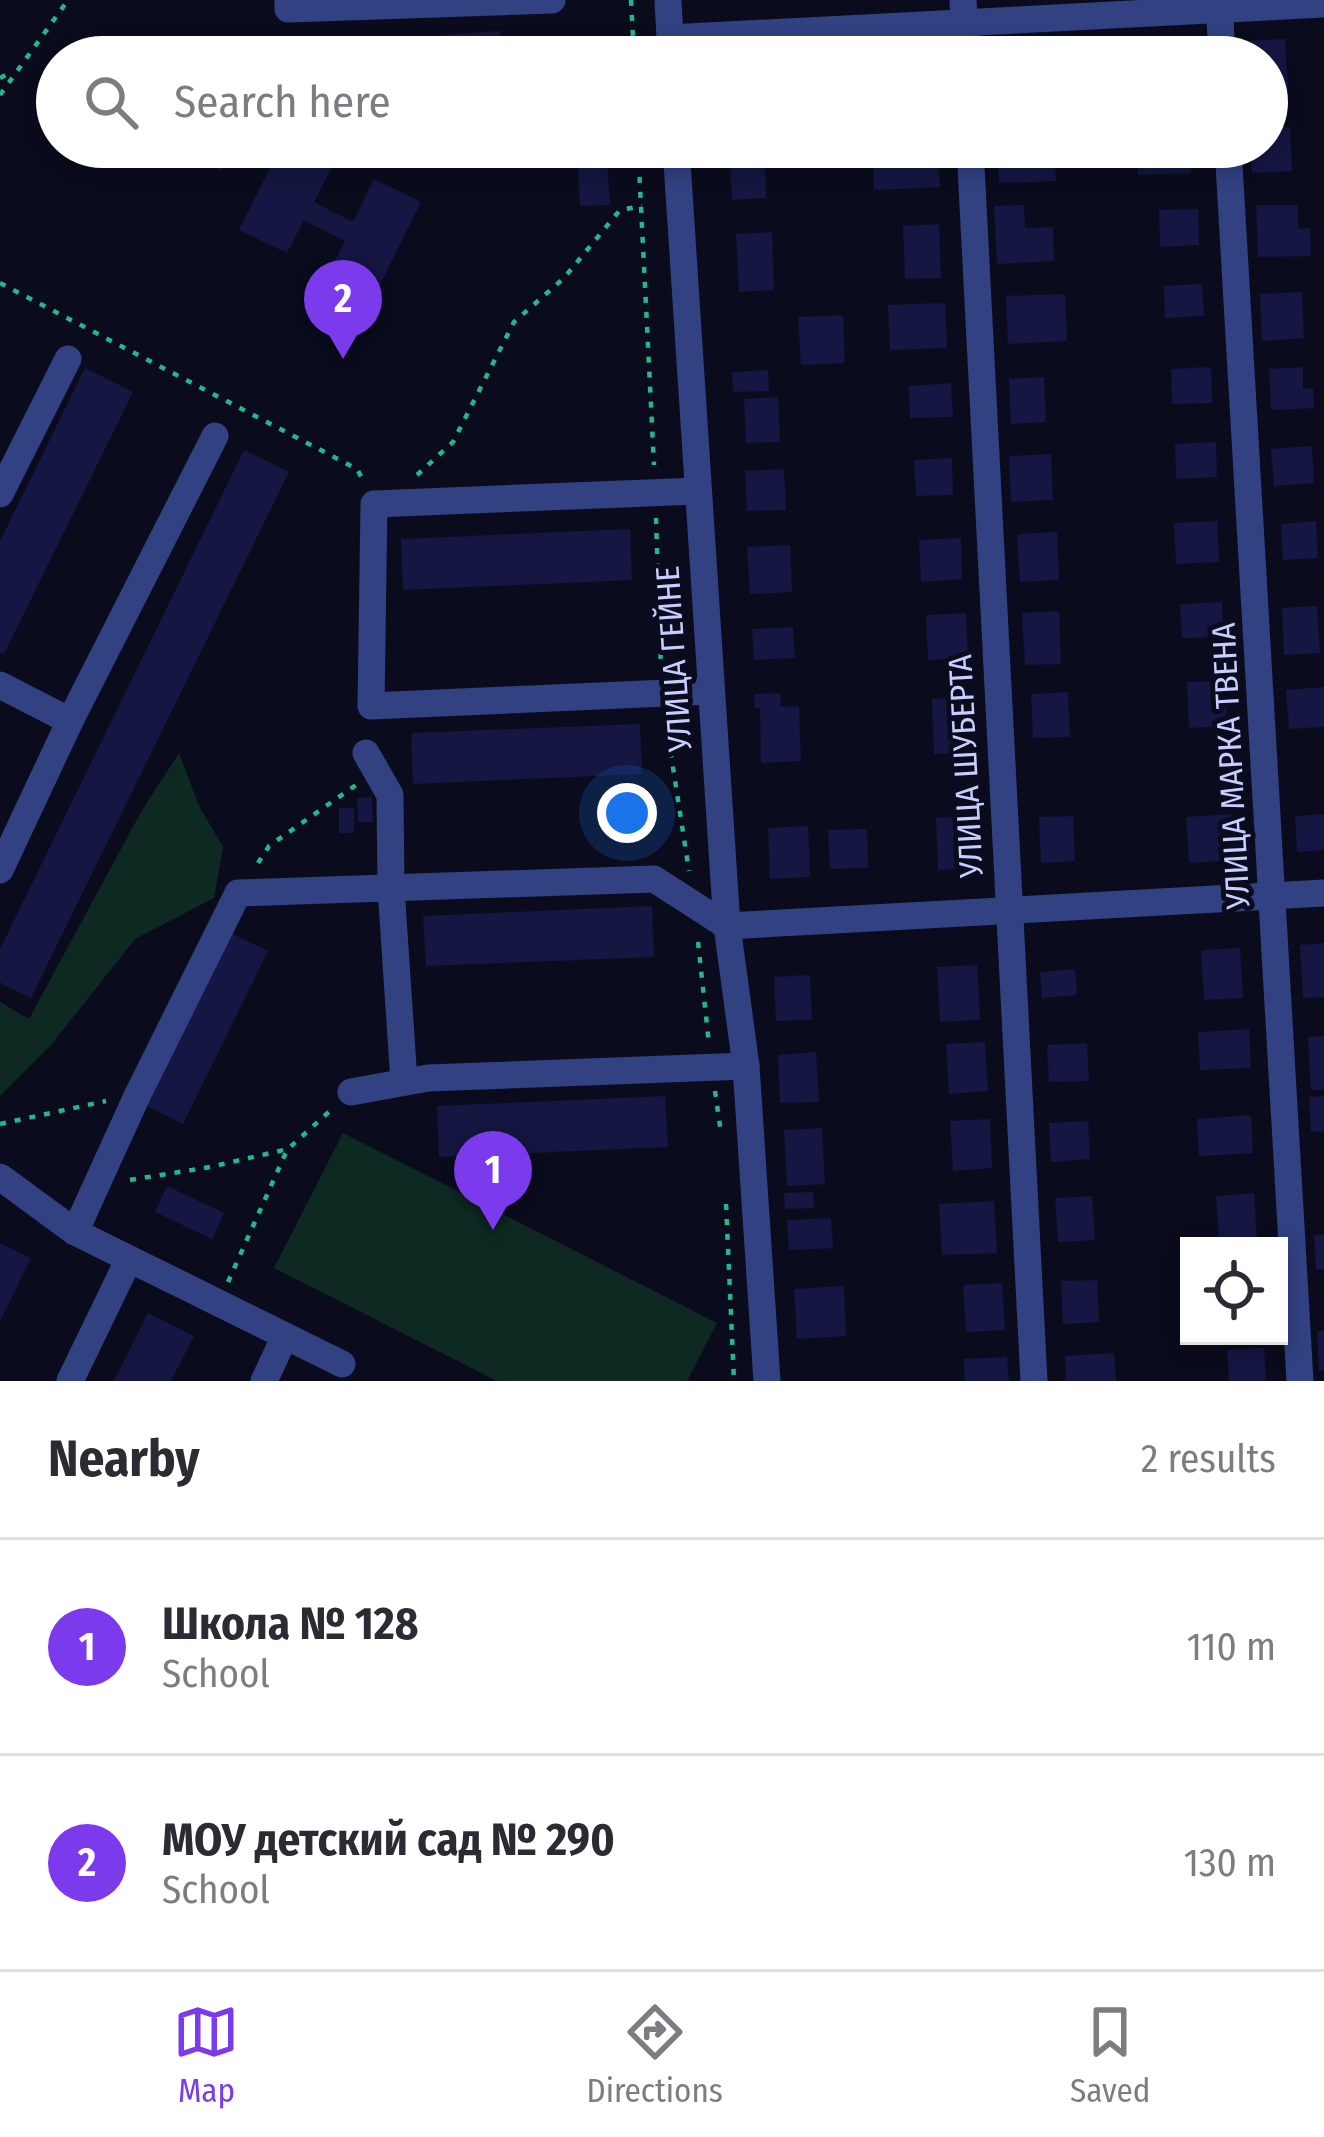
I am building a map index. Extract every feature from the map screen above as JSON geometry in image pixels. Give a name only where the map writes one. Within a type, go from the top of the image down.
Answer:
[{"type":"street","points":[[288,0],[288,9],[552,0]]},
{"type":"street","points":[[668,0],[670,36]]},
{"type":"street","points":[[765,36],[964,13],[1324,4]]},
{"type":"street","points":[[1219,5],[1221,36]]},
{"type":"street","name":"УЛИЦА ГЕЙНЕ","points":[[677,168],[727,926],[746,1066],[767,1381]]},
{"type":"street","name":"УЛИЦА ШУБЕРТА","points":[[971,168],[1034,1381]]},
{"type":"street","name":"УЛИЦА МАРКА ТВЕНА","points":[[1229,168],[1300,1381]]},
{"type":"street","points":[[0,494],[68,359]]},
{"type":"street","points":[[0,870],[215,436]]},
{"type":"street","points":[[698,490],[374,504],[370,706],[711,691]]},
{"type":"street","points":[[0,685],[70,721]]},
{"type":"street","points":[[366,753],[390,795],[404,1082]]},
{"type":"street","points":[[75,1232],[238,893],[654,879],[727,926],[1324,893]]},
{"type":"street","points":[[351,1092],[469,1076],[746,1066]]},
{"type":"street","points":[[0,1177],[75,1232],[342,1364]]},
{"type":"street","points":[[70,1381],[129,1259]]},
{"type":"street","points":[[264,1381],[285,1336]]},
{"type":"path","points":[[41,36],[68,0]]},
{"type":"path","points":[[631,0],[633,36]]},
{"type":"path","points":[[0,95],[36,43]]},
{"type":"path","points":[[0,77],[17,68]]},
{"type":"path","name":"УЛИЦА ГЕЙНЕ","points":[[639,168],[662,694],[723,1146]]},
{"type":"path","points":[[0,283],[358,469],[374,504],[428,469],[453,442],[514,322],[564,278],[620,210],[642,206]]},
{"type":"path","points":[[238,893],[269,846],[359,782],[366,753]]},
{"type":"path","points":[[218,1303],[287,1149],[351,1092]]},
{"type":"path","points":[[0,1124],[137,1096]]},
{"type":"path","points":[[96,1185],[210,1168],[287,1149]]},
{"type":"path","points":[[725,1193],[734,1381]]},
{"type":"green space","points":[[179,753],[199,806],[223,847],[214,898],[135,939],[51,1045],[0,1096],[0,1002],[29,1019],[141,812]]},
{"type":"green space","points":[[343,1133],[717,1323],[687,1381],[497,1381],[274,1268]]},
{"type":"building","points":[[500,31],[500,36],[442,36]]},
{"type":"building","points":[[1290,127],[1292,171],[1252,173],[1252,168],[1288,168]]},
{"type":"building","points":[[270,168],[331,168],[314,202],[353,222],[374,179],[421,202],[374,297],[328,274],[345,241],[304,220],[287,253],[239,230]]},
{"type":"building","points":[[578,168],[607,168],[610,205],[580,206]]},
{"type":"building","points":[[730,168],[765,168],[766,198],[732,200]]},
{"type":"building","points":[[873,168],[939,168],[940,187],[874,190]]},
{"type":"building","points":[[998,168],[1055,168],[1056,181],[999,183]]},
{"type":"building","points":[[1138,168],[1191,168],[1191,173],[1138,175]]},
{"type":"building","points":[[1024,205],[1025,228],[1053,227],[1054,261],[997,264],[994,206]]},
{"type":"building","points":[[1256,205],[1298,205],[1298,229],[1310,228],[1311,256],[1258,257]]},
{"type":"building","points":[[1198,209],[1199,245],[1160,247],[1159,210]]},
{"type":"building","points":[[939,224],[941,278],[905,279],[903,226]]},
{"type":"building","points":[[772,232],[774,290],[739,292],[736,234]]},
{"type":"building","points":[[1202,284],[1204,316],[1165,318],[1164,286]]},
{"type":"building","points":[[1302,292],[1304,338],[1262,341],[1260,294]]},
{"type":"building","points":[[1065,294],[1067,341],[1008,344],[1006,296]]},
{"type":"building","points":[[945,303],[947,348],[890,350],[888,305]]},
{"type":"building","points":[[843,315],[845,363],[801,365],[798,317]]},
{"type":"building","points":[[1211,367],[1212,403],[1172,404],[1171,369]]},
{"type":"building","points":[[1303,367],[1303,389],[1313,388],[1314,408],[1271,410],[1269,369]]},
{"type":"building","points":[[85,368],[133,392],[4,654],[0,652],[0,541]]},
{"type":"building","points":[[768,370],[769,391],[733,392],[732,372]]},
{"type":"building","points":[[1044,377],[1046,422],[1011,424],[1009,379]]},
{"type":"building","points":[[951,383],[953,417],[910,418],[909,386]]},
{"type":"building","points":[[778,397],[780,442],[746,443],[744,399]]},
{"type":"building","points":[[1216,442],[1217,477],[1176,479],[1175,444]]},
{"type":"building","points":[[1312,446],[1314,483],[1274,486],[1271,449]]},
{"type":"building","points":[[244,450],[289,472],[31,998],[0,983],[0,949]]},
{"type":"building","points":[[1051,454],[1053,500],[1011,502],[1009,456]]},
{"type":"building","points":[[952,458],[953,495],[916,496],[914,460]]},
{"type":"building","points":[[784,469],[786,510],[747,511],[745,471]]},
{"type":"building","points":[[1217,521],[1219,562],[1176,564],[1174,523]]},
{"type":"building","points":[[1316,521],[1318,558],[1283,560],[1281,524]]},
{"type":"building","points":[[630,529],[632,580],[403,590],[401,539]]},
{"type":"building","points":[[1057,532],[1059,580],[1020,582],[1017,534]]},
{"type":"building","points":[[961,538],[962,579],[921,582],[919,540]]},
{"type":"building","points":[[790,545],[792,592],[750,594],[747,547]]},
{"type":"building","points":[[1222,602],[1223,637],[1182,638],[1180,604]]},
{"type":"building","points":[[1317,606],[1320,653],[1284,655],[1282,608]]},
{"type":"building","points":[[1059,611],[1061,664],[1025,665],[1022,613]]},
{"type":"building","points":[[966,613],[968,658],[928,660],[926,615]]},
{"type":"building","points":[[793,627],[795,658],[754,660],[752,629]]},
{"type":"building","points":[[1225,681],[1227,726],[1189,728],[1187,682]]},
{"type":"building","points":[[1324,687],[1324,727],[1289,729],[1286,690]]},
{"type":"building","points":[[1068,692],[1070,737],[1033,738],[1031,694]]},
{"type":"building","points":[[780,693],[781,707],[799,706],[801,761],[761,763],[760,708],[755,708],[754,694]]},
{"type":"building","points":[[971,697],[974,753],[934,754],[932,699]]},
{"type":"building","points":[[640,724],[642,774],[413,784],[411,733]]},
{"type":"building","points":[[372,797],[373,822],[358,822],[357,798]]},
{"type":"building","points":[[339,808],[354,808],[354,833],[339,833]]},
{"type":"building","points":[[1231,814],[1234,860],[1189,863],[1186,817]]},
{"type":"building","points":[[1324,814],[1324,850],[1297,852],[1295,816]]},
{"type":"building","points":[[975,816],[978,868],[938,870],[936,818]]},
{"type":"building","points":[[1073,816],[1075,861],[1041,863],[1039,817]]},
{"type":"building","points":[[808,826],[810,877],[770,879],[768,828]]},
{"type":"building","points":[[867,829],[868,868],[830,869],[828,830]]},
{"type":"building","points":[[652,906],[654,957],[426,966],[423,916]]},
{"type":"building","points":[[222,929],[268,951],[183,1124],[137,1101]]},
{"type":"building","points":[[1324,943],[1324,997],[1303,998],[1300,945]]},
{"type":"building","points":[[1240,948],[1243,998],[1204,1000],[1201,950]]},
{"type":"building","points":[[977,965],[980,1020],[940,1022],[937,967]]},
{"type":"building","points":[[1075,969],[1077,995],[1042,998],[1040,972]]},
{"type":"building","points":[[810,975],[812,1020],[776,1021],[774,977]]},
{"type":"building","points":[[1249,1029],[1251,1068],[1200,1070],[1198,1032]]},
{"type":"building","points":[[1324,1036],[1324,1090],[1311,1090],[1308,1037]]},
{"type":"building","points":[[985,1042],[988,1091],[949,1094],[946,1044]]},
{"type":"building","points":[[1087,1043],[1089,1081],[1049,1082],[1047,1045]]},
{"type":"building","points":[[816,1052],[819,1102],[780,1103],[778,1055]]},
{"type":"building","points":[[665,1096],[668,1147],[439,1157],[437,1106]]},
{"type":"building","points":[[1324,1096],[1324,1131],[1311,1132],[1309,1097]]},
{"type":"building","points":[[1251,1115],[1253,1153],[1199,1156],[1197,1119]]},
{"type":"building","points":[[990,1119],[992,1168],[953,1171],[950,1121]]},
{"type":"building","points":[[1088,1121],[1090,1159],[1051,1162],[1049,1123]]},
{"type":"building","points":[[822,1128],[825,1184],[787,1186],[784,1130]]},
{"type":"building","points":[[167,1186],[224,1213],[212,1239],[155,1212]]},
{"type":"building","points":[[813,1192],[814,1208],[785,1209],[784,1193]]},
{"type":"building","points":[[1254,1193],[1257,1237],[1219,1237],[1216,1196]]},
{"type":"building","points":[[1092,1196],[1095,1240],[1058,1242],[1055,1198]]},
{"type":"building","points":[[994,1201],[997,1253],[942,1255],[939,1204]]},
{"type":"building","points":[[831,1218],[833,1248],[789,1250],[787,1220]]},
{"type":"building","points":[[1314,1235],[1324,1235],[1324,1269],[1316,1269]]},
{"type":"building","points":[[0,1243],[31,1258],[0,1321]]},
{"type":"building","points":[[1097,1280],[1099,1322],[1063,1324],[1061,1281]]},
{"type":"building","points":[[1002,1283],[1005,1330],[966,1332],[963,1285]]},
{"type":"building","points":[[844,1286],[846,1336],[797,1339],[794,1289]]},
{"type":"building","points":[[148,1313],[194,1336],[171,1381],[114,1381]]},
{"type":"building","points":[[1317,1331],[1324,1331],[1324,1370],[1319,1371]]},
{"type":"building","points":[[1264,1348],[1266,1381],[1229,1381],[1227,1350]]},
{"type":"building","points":[[1114,1353],[1116,1381],[1066,1381],[1065,1356]]},
{"type":"building","points":[[1007,1357],[1009,1381],[965,1381],[964,1359]]},
{"type":"place","name":"МОУ детский сад № 290","points":[[343,359]]},
{"type":"place","name":"Школа № 128","points":[[493,1230]]}]
